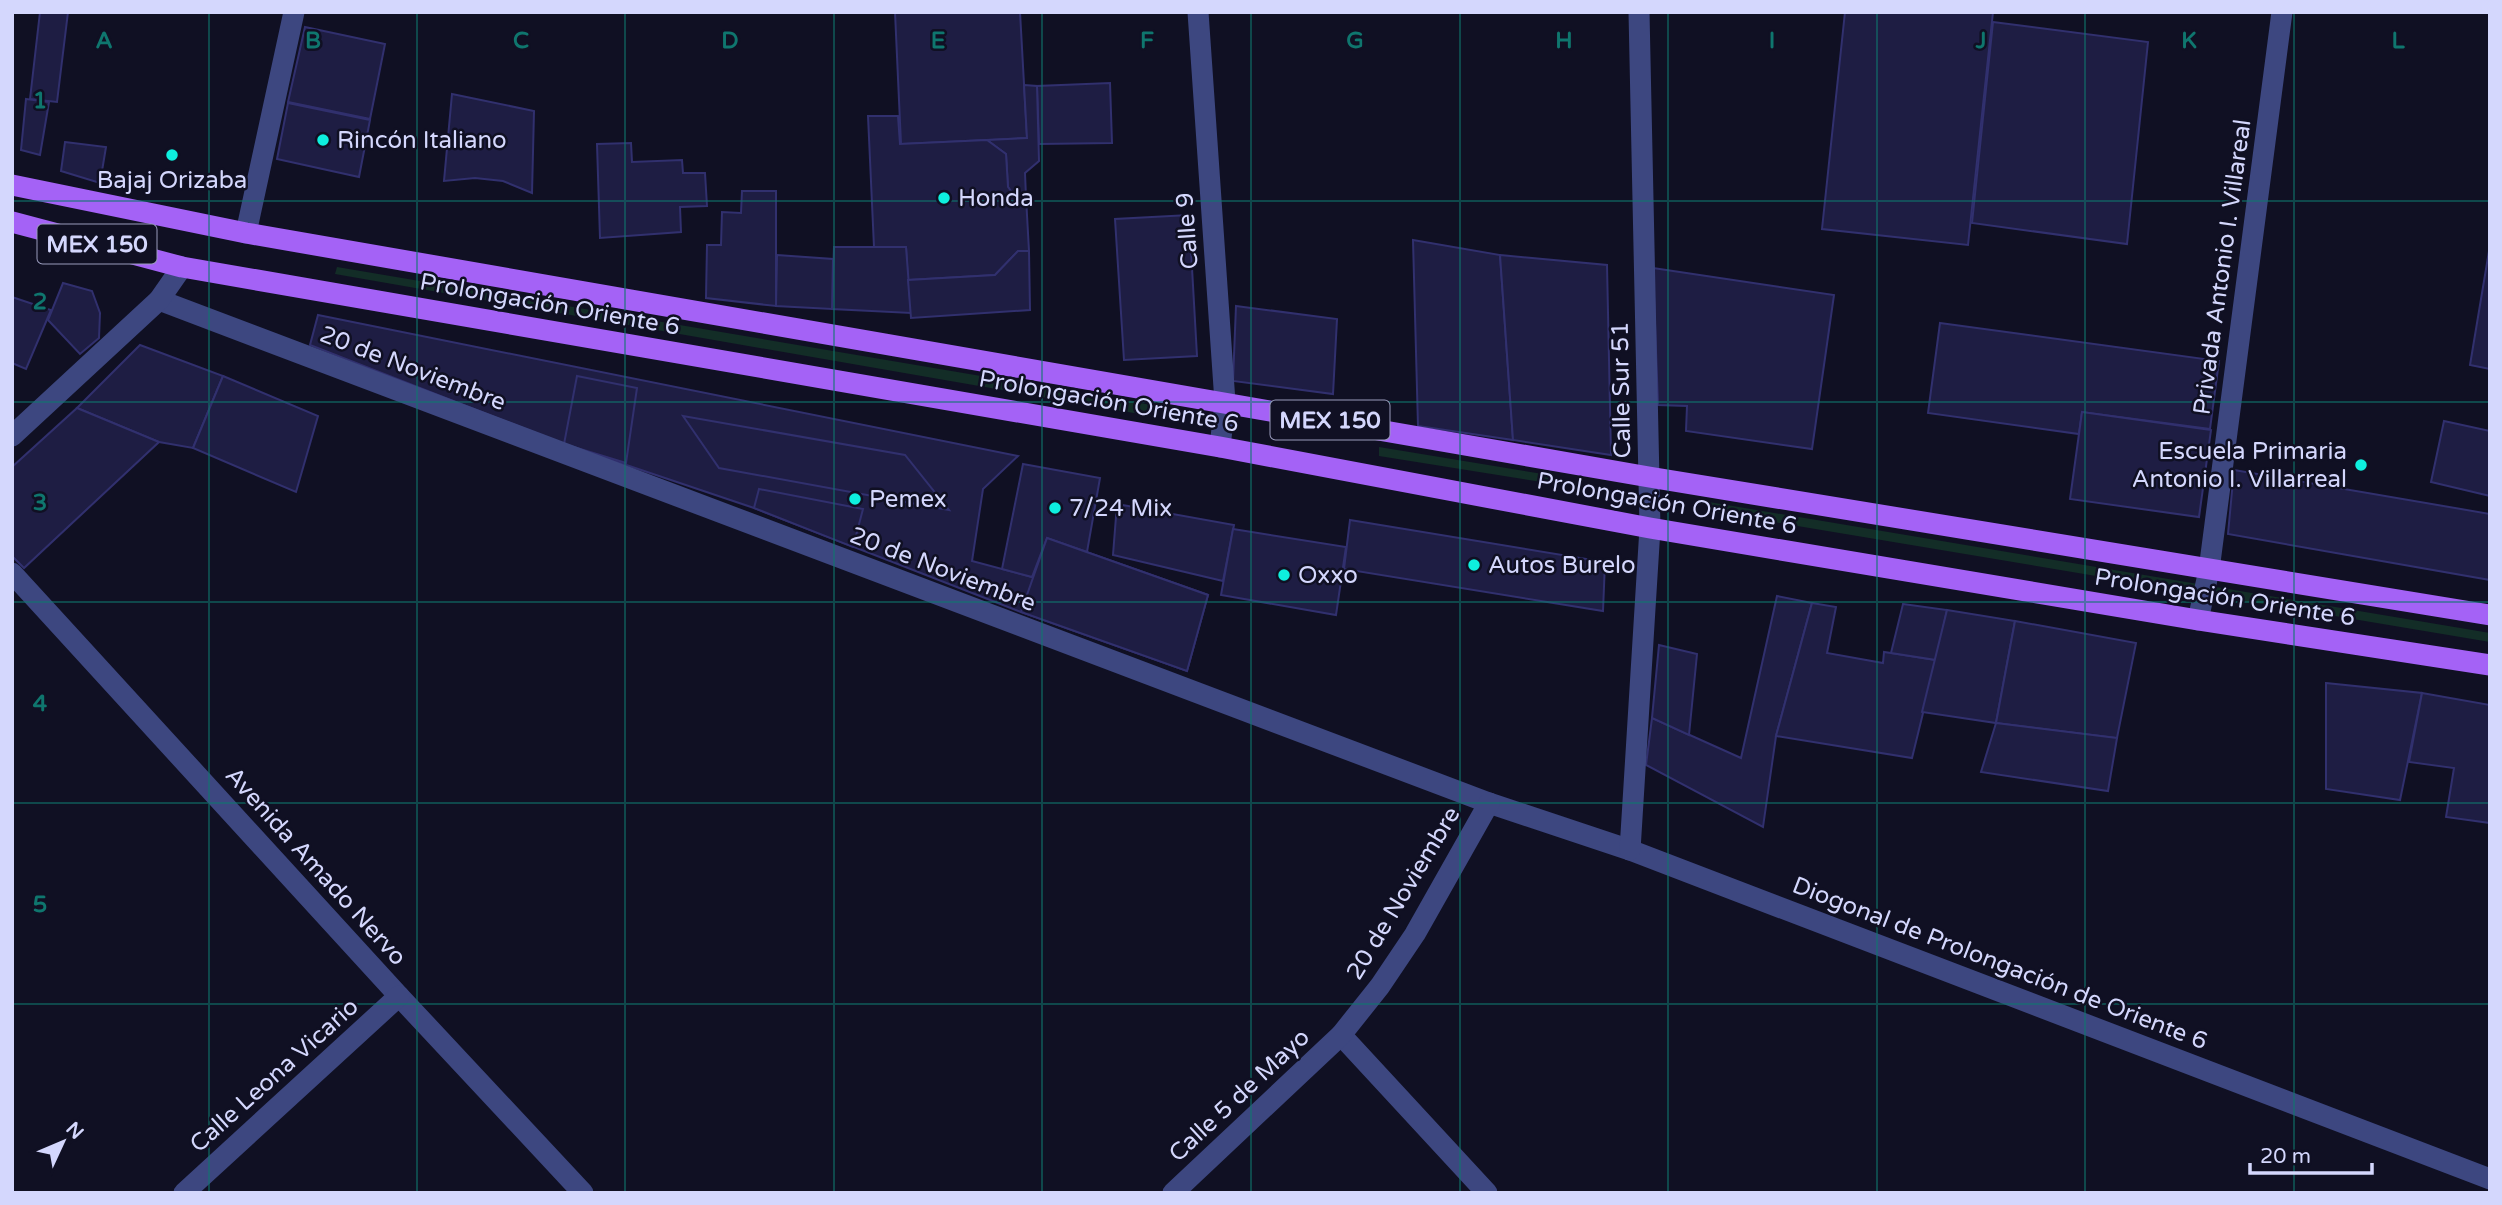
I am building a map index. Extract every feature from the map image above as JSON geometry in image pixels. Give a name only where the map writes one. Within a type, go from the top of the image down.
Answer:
[{"type":"main road","name":"MEX 150","points":[[12,172],[172,218]]},
{"type":"main road","name":"Prolongación Oriente 6","points":[[12,186],[246,233],[1649,477],[2490,615]]},
{"type":"main road","name":"Prolongación Oriente 6","points":[[12,222],[182,267],[1220,447],[1650,528],[2198,620],[2490,664]]},
{"type":"main road","name":"MEX 150","points":[[12,229],[182,267]]},
{"type":"street","points":[[246,233],[294,12]]},
{"type":"street","name":"Calle 9","points":[[1198,12],[1225,402],[1220,447]]},
{"type":"street","name":"Calle Sur 51","points":[[1630,850],[1650,528],[1639,12]]},
{"type":"street","name":"Privada Antonio I. Villareal","points":[[2198,620],[2209,570],[2282,12]]},
{"type":"street","points":[[12,436],[159,300],[182,267]]},
{"type":"street","name":"20 de Noviembre","points":[[159,300],[1489,803],[1415,934],[1380,986],[1340,1035]]},
{"type":"street","name":"Avenida Amado Nervo","points":[[12,573],[579,1191]]},
{"type":"street","name":"Diogonal de Prolongación de Oriente 6","points":[[1489,803],[1630,850],[2490,1179]]},
{"type":"street","name":"Calle Leona Vicario","points":[[184,1193],[400,996]]},
{"type":"street","points":[[1340,1035],[1487,1193]]},
{"type":"street","name":"Calle 5 de Mayo","points":[[1173,1193],[1340,1035]]},
{"type":"green space","points":[[337,267],[1152,405],[1151,416],[335,274]]},
{"type":"green space","points":[[1379,447],[1549,475],[1548,483],[1379,456]]},
{"type":"green space","points":[[1709,502],[2490,633],[2490,642],[1708,511]]},
{"type":"building","points":[[40,12],[68,12],[57,102],[30,99]]},
{"type":"building","points":[[895,12],[1020,12],[1027,138],[901,144]]},
{"type":"building","points":[[1845,12],[1993,12],[1968,245],[1822,229]]},
{"type":"building","points":[[1993,22],[2148,42],[2127,244],[1972,223]]},
{"type":"building","points":[[305,27],[385,44],[370,119],[288,102]]},
{"type":"building","points":[[1110,83],[1112,143],[1039,144],[1037,86]]},
{"type":"building","points":[[1024,85],[1037,86],[1039,161],[1025,173],[1026,197],[1016,198],[1008,187],[1006,154],[987,140],[1027,138]]},
{"type":"building","points":[[452,94],[534,111],[532,193],[503,181],[475,178],[444,181]]},
{"type":"building","points":[[26,99],[49,102],[40,155],[21,150]]},
{"type":"building","name":"Rincón Italiano","points":[[288,103],[370,120],[359,177],[277,159]]},
{"type":"building","name":"Honda","points":[[868,116],[898,116],[900,144],[987,140],[1006,154],[1008,187],[1016,198],[1026,197],[1029,251],[1018,251],[995,275],[908,280],[906,247],[874,247]]},
{"type":"building","points":[[65,142],[106,147],[100,183],[61,171]]},
{"type":"building","points":[[631,143],[632,162],[682,160],[683,173],[705,173],[707,206],[680,207],[681,232],[600,238],[597,144]]},
{"type":"building","points":[[742,191],[776,191],[776,306],[706,298],[707,245],[721,245],[722,212],[741,213]]},
{"type":"building","points":[[1189,215],[1197,356],[1124,360],[1115,219]]},
{"type":"building","points":[[1413,240],[1500,255],[1513,440],[1418,426]]},
{"type":"building","points":[[2490,245],[2490,369],[2470,365]]},
{"type":"building","points":[[834,247],[906,247],[911,313],[832,309]]},
{"type":"building","points":[[1018,251],[1029,251],[1030,310],[911,318],[908,280],[995,275]]},
{"type":"building","points":[[777,255],[833,259],[832,309],[776,306]]},
{"type":"building","points":[[1500,255],[1607,265],[1611,455],[1513,440]]},
{"type":"building","points":[[1653,268],[1834,295],[1812,449],[1686,431],[1687,406],[1658,405]]},
{"type":"building","points":[[63,283],[92,291],[100,313],[99,338],[80,354],[48,320]]},
{"type":"building","points":[[12,297],[51,310],[26,369],[12,363]]},
{"type":"building","points":[[1236,306],[1337,319],[1333,394],[1233,381]]},
{"type":"building","name":"Pemex","points":[[318,315],[1018,456],[983,489],[972,561],[1032,577],[1047,538],[1208,595],[1187,671],[1021,612],[754,508],[564,444],[310,345]]},
{"type":"building","points":[[1940,323],[2219,361],[2210,429],[2082,412],[2079,434],[1928,413]]},
{"type":"building","points":[[140,345],[223,376],[193,448],[159,442],[77,408]]},
{"type":"building","points":[[223,376],[318,416],[296,492],[193,448]]},
{"type":"building","points":[[577,376],[637,388],[626,463],[564,444]]},
{"type":"building","points":[[77,408],[159,442],[24,568],[12,556],[12,467]]},
{"type":"building","points":[[2082,412],[2211,430],[2199,517],[2070,499]]},
{"type":"building","points":[[683,416],[905,455],[949,510],[719,468]]},
{"type":"building","points":[[2444,421],[2490,431],[2490,496],[2431,482]]},
{"type":"building","name":"7/24 Mix","points":[[1023,464],[1100,478],[1087,552],[1047,538],[1032,577],[1002,569]]},
{"type":"building","points":[[2234,470],[2490,514],[2490,580],[2228,534]]},
{"type":"building","points":[[759,489],[863,509],[853,547],[754,508]]},
{"type":"building","points":[[1117,504],[1234,525],[1223,581],[1113,555]]},
{"type":"building","name":"Autos Burelo","points":[[1350,520],[1605,562],[1603,611],[1344,569]]},
{"type":"building","name":"Oxxo","points":[[1233,529],[1346,547],[1336,615],[1221,595]]},
{"type":"building","points":[[1047,538],[1208,595],[1187,671],[1021,612]]},
{"type":"building","points":[[1777,596],[1812,603],[1776,736],[1763,827],[1646,765],[1652,718],[1741,758]]},
{"type":"building","points":[[1812,603],[1836,607],[1827,653],[1883,663],[1884,652],[1936,660],[1912,758],[1776,736]]},
{"type":"building","points":[[1903,604],[1947,610],[1936,660],[1891,653]]},
{"type":"building","points":[[1947,610],[2015,621],[1996,723],[1922,712]]},
{"type":"building","points":[[2015,621],[2136,643],[2117,738],[1996,723]]},
{"type":"building","points":[[1659,645],[1697,654],[1689,735],[1652,718]]},
{"type":"building","points":[[2326,683],[2422,693],[2400,800],[2326,789]]},
{"type":"building","points":[[2422,693],[2490,705],[2490,823],[2446,817],[2454,768],[2409,762]]},
{"type":"building","points":[[1996,723],[2117,738],[2108,791],[1981,772]]},
{"type":"place","name":"Rincón Italiano","points":[[323,140]]},
{"type":"place","name":"Bajaj Orizaba","points":[[172,155]]},
{"type":"place","name":"Honda","points":[[944,198]]},
{"type":"place","name":"Escuela Primaria Antonio I. Villarreal","points":[[2361,465]]},
{"type":"place","name":"Pemex","points":[[855,499]]},
{"type":"place","name":"7/24 Mix","points":[[1055,508]]},
{"type":"place","name":"Autos Burelo","points":[[1474,565]]},
{"type":"place","name":"Oxxo","points":[[1284,575]]}]
